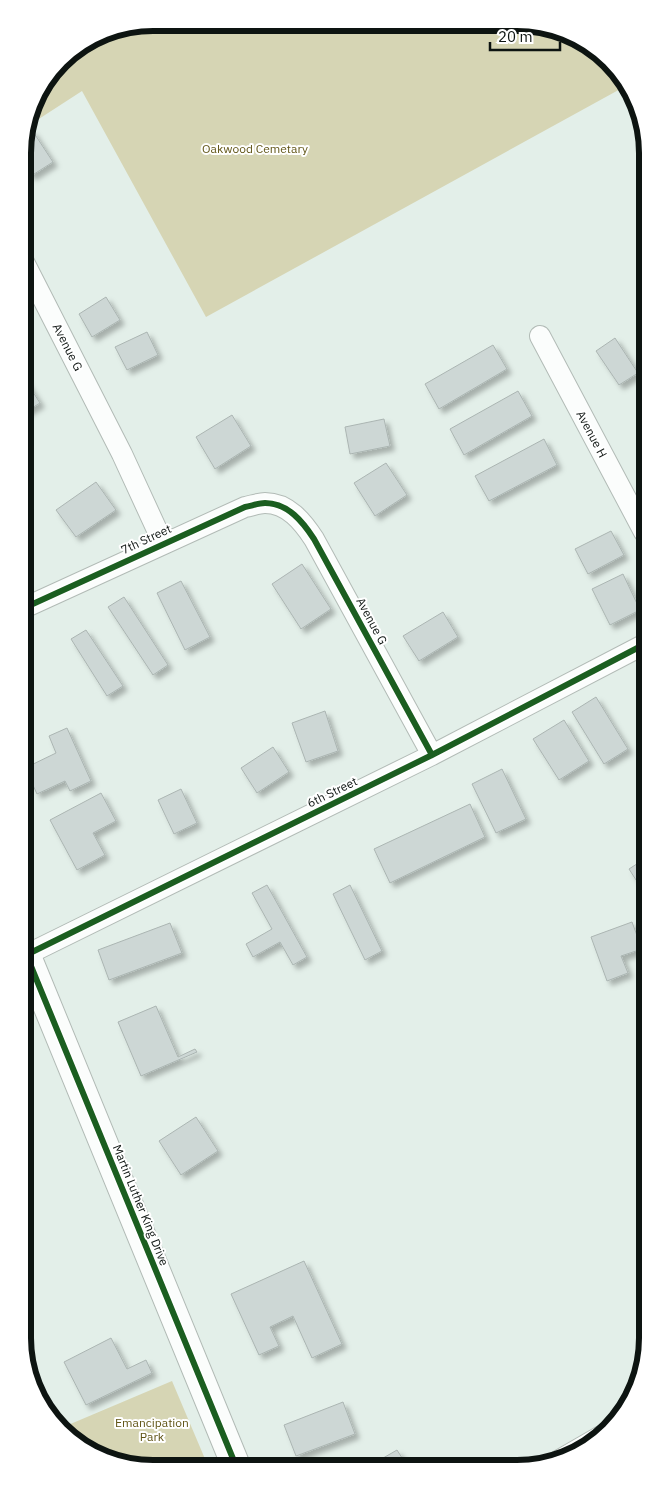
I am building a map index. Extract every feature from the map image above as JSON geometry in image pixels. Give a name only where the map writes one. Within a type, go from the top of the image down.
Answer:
[{"type":"street","name":"Avenue G","points":[[32,277],[122,454],[163,543]]},
{"type":"street","name":"Avenue H","points":[[540,336],[639,522]]},
{"type":"street","name":"7th Street","points":[[32,604],[245,507],[265,503],[281,506]]},
{"type":"street","name":"Avenue G","points":[[281,506],[302,520],[314,539],[432,755]]},
{"type":"street","name":"6th Street","points":[[31,951],[432,755],[639,647]]},
{"type":"street","name":"Martin Luther King Drive","points":[[31,967],[234,1460]]},
{"type":"green space","name":"Oakwood Cemetary","points":[[153,31],[517,31],[541,34],[564,40],[591,56],[614,79],[620,89],[206,317],[82,91],[35,122],[40,106],[52,85],[73,61],[106,40],[121,35]]},
{"type":"green space","name":"Emancipation Park","points":[[172,1381],[205,1460],[153,1460],[129,1457],[99,1447],[79,1435],[68,1425]]},
{"type":"building","points":[[33,132],[53,162],[32,175]]},
{"type":"building","points":[[106,297],[120,320],[92,337],[79,314]]},
{"type":"building","points":[[147,332],[158,355],[127,370],[115,347]]},
{"type":"building","points":[[615,338],[638,373],[619,385],[596,351]]},
{"type":"building","points":[[493,345],[507,369],[439,409],[425,384]]},
{"type":"building","points":[[32,390],[40,403],[32,408]]},
{"type":"building","points":[[518,391],[532,416],[464,455],[450,429]]},
{"type":"building","points":[[232,415],[251,446],[215,469],[196,437]]},
{"type":"building","points":[[384,419],[390,446],[350,454],[345,427]]},
{"type":"building","points":[[544,439],[557,465],[489,501],[475,476]]},
{"type":"building","points":[[386,463],[407,495],[375,516],[354,483]]},
{"type":"building","points":[[96,482],[116,510],[76,537],[56,510]]},
{"type":"building","points":[[611,531],[624,555],[588,574],[575,549]]},
{"type":"building","points":[[302,564],[331,609],[301,629],[272,584]]},
{"type":"building","points":[[623,574],[639,611],[610,625],[592,589]]},
{"type":"building","points":[[181,581],[210,637],[185,650],[157,593]]},
{"type":"building","points":[[124,597],[168,665],[153,675],[108,607]]},
{"type":"building","points":[[443,612],[458,637],[419,661],[403,636]]},
{"type":"building","points":[[86,630],[123,686],[107,696],[71,639]]},
{"type":"building","points":[[596,697],[628,749],[604,764],[572,712]]},
{"type":"building","points":[[325,711],[338,751],[306,762],[292,723]]},
{"type":"building","points":[[564,720],[589,761],[559,780],[533,739]]},
{"type":"building","points":[[67,728],[91,781],[70,791],[65,781],[37,794],[31,782],[31,765],[56,753],[49,736]]},
{"type":"building","points":[[273,747],[289,772],[257,793],[241,768]]},
{"type":"building","points":[[502,769],[526,819],[496,833],[472,784]]},
{"type":"building","points":[[181,789],[197,823],[174,834],[158,800]]},
{"type":"building","points":[[101,793],[116,821],[93,833],[105,855],[77,870],[50,820]]},
{"type":"building","points":[[470,804],[485,837],[390,883],[374,849]]},
{"type":"building","points":[[638,863],[638,884],[629,869]]},
{"type":"building","points":[[267,885],[307,957],[293,965],[280,942],[253,957],[246,944],[272,929],[252,893]]},
{"type":"building","points":[[350,885],[382,951],[365,960],[333,894]]},
{"type":"building","points":[[632,922],[638,939],[638,950],[621,956],[628,973],[607,981],[591,937]]},
{"type":"building","points":[[170,923],[182,953],[109,980],[98,950]]},
{"type":"building","points":[[156,1006],[178,1057],[195,1049],[197,1052],[141,1076],[118,1022]]},
{"type":"building","points":[[196,1117],[218,1151],[181,1175],[159,1141]]},
{"type":"building","points":[[304,1261],[342,1344],[312,1358],[293,1316],[270,1327],[279,1346],[259,1355],[231,1294]]},
{"type":"building","points":[[111,1338],[127,1369],[146,1360],[152,1373],[86,1405],[64,1362]]},
{"type":"building","points":[[343,1402],[355,1434],[296,1456],[284,1425]]},
{"type":"building","points":[[397,1450],[403,1460],[380,1460]]},
{"type":"cycle path","points":[[32,605],[245,507],[260,503],[281,506],[300,520],[314,539],[432,755]]},
{"type":"cycle path","points":[[31,952],[432,755],[639,647]]},
{"type":"cycle path","points":[[31,967],[234,1460]]}]
